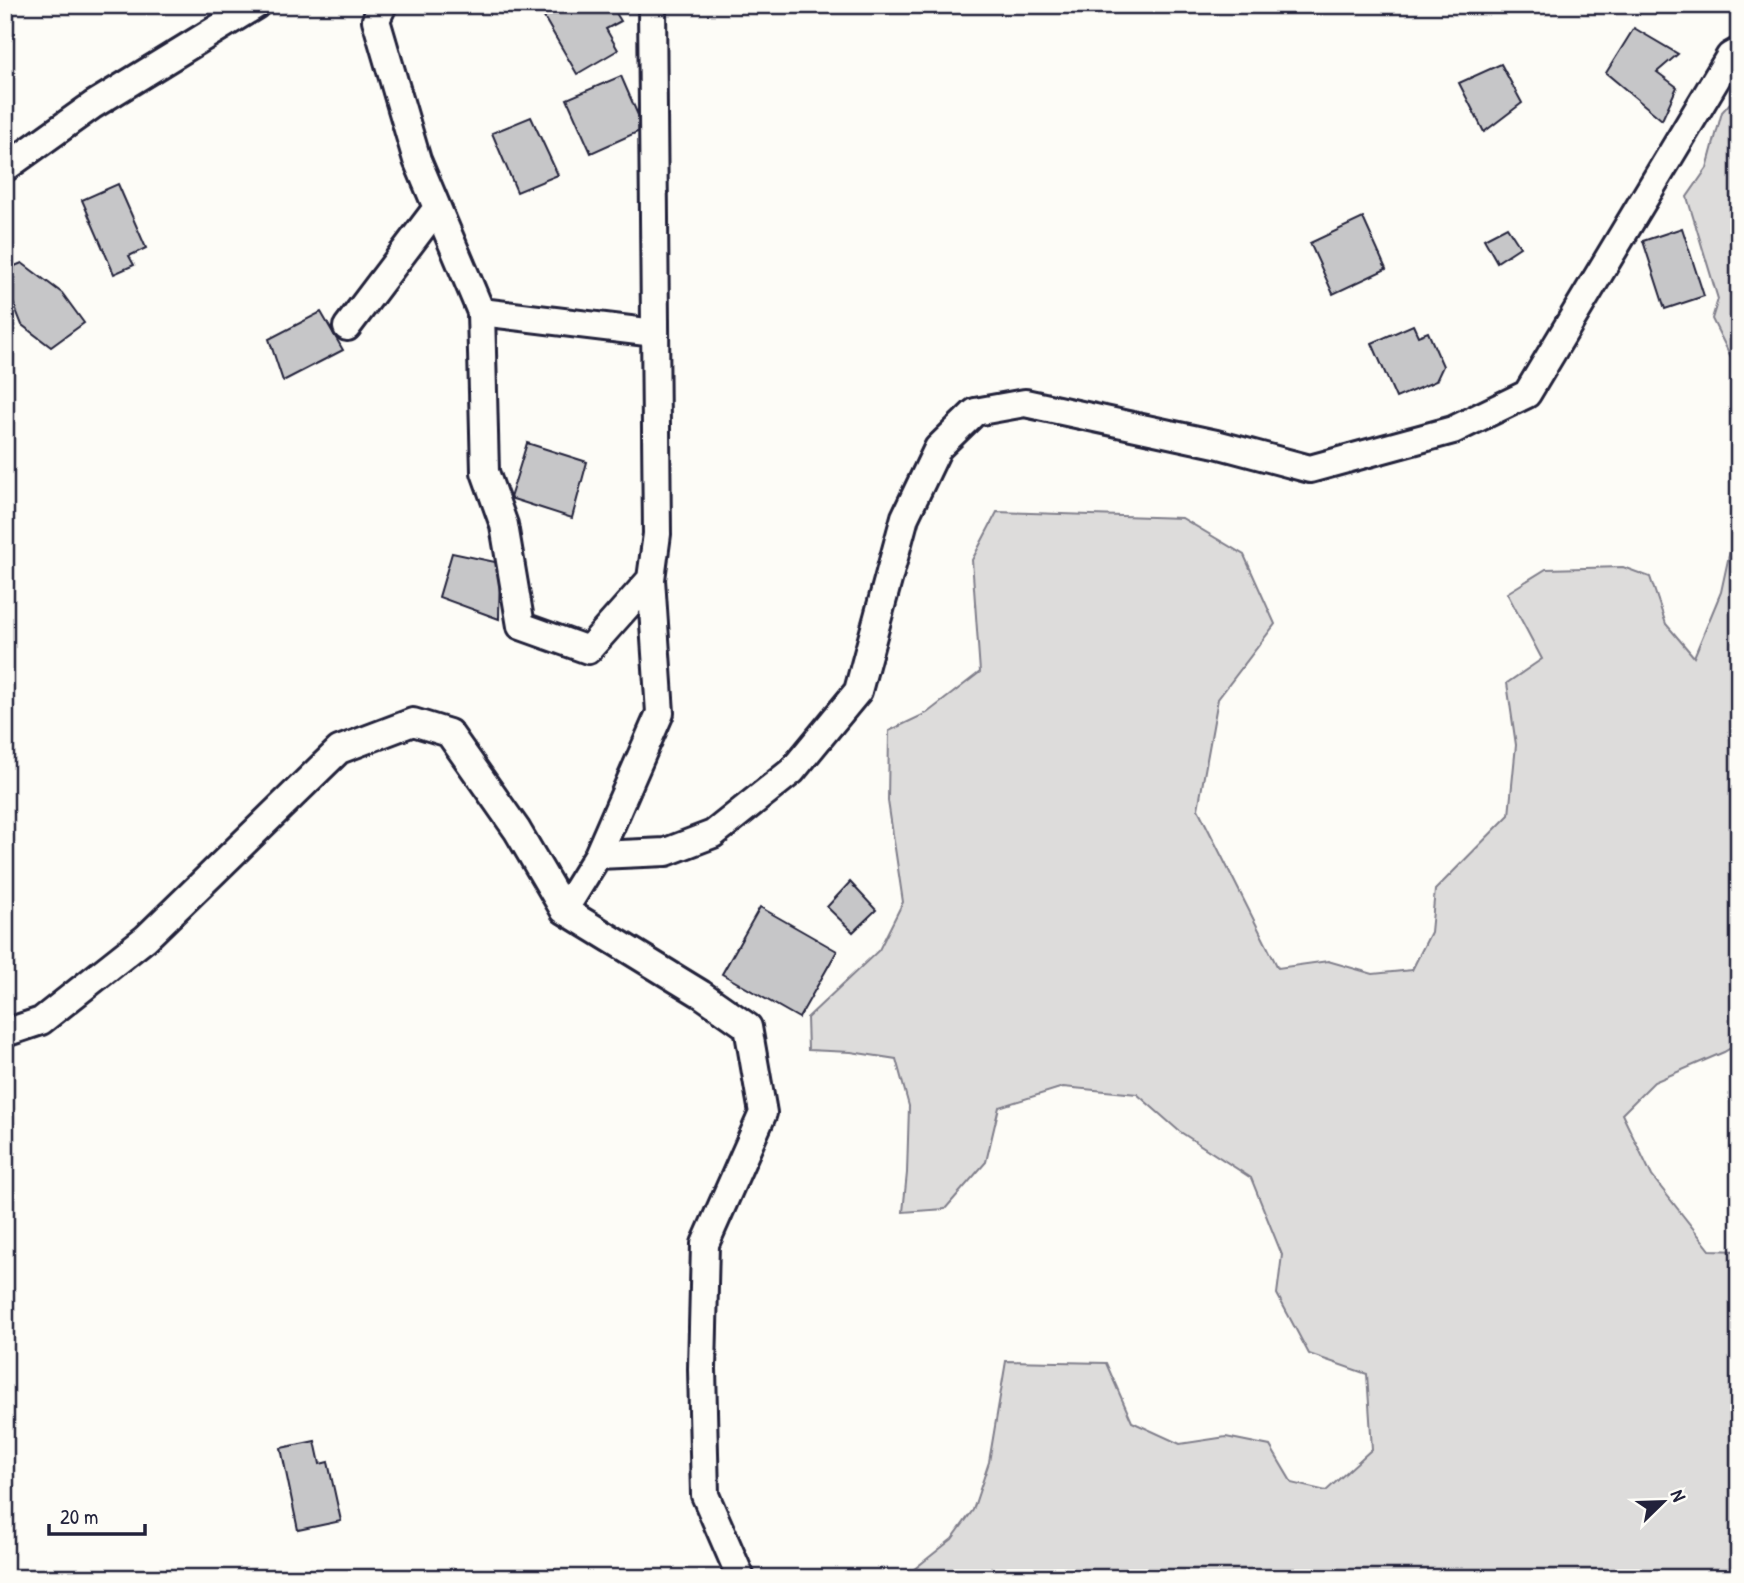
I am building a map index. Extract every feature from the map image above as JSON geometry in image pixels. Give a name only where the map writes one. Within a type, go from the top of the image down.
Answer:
[{"type":"street","points":[[5,168],[93,105],[256,5]]},
{"type":"street","points":[[383,5],[376,20],[417,160],[481,312],[485,472],[504,525],[521,626],[588,650],[651,579]]},
{"type":"street","points":[[564,911],[598,855],[660,713],[651,579],[657,534],[652,5]]},
{"type":"street","points":[[598,855],[666,852],[713,834],[792,771],[858,691],[905,517],[937,447],[975,412],[1025,403],[1216,444],[1310,469],[1453,430],[1527,394],[1730,56],[1739,51]]},
{"type":"street","points":[[347,327],[437,208]]},
{"type":"street","points":[[481,312],[655,333]]},
{"type":"street","points":[[5,1033],[40,1021],[146,938],[339,750],[413,722],[449,733],[517,830],[564,911],[701,994],[748,1027],[763,1113],[705,1244],[702,1369],[705,1495],[741,1578]]},
{"type":"shaded area","points":[[1739,93],[1739,373],[1712,319],[1718,299],[1687,197],[1707,168],[1722,112]]},
{"type":"shaded area","points":[[997,512],[1182,518],[1244,555],[1275,624],[1218,699],[1198,809],[1278,968],[1328,961],[1373,974],[1412,970],[1431,932],[1435,890],[1509,815],[1516,745],[1507,683],[1542,659],[1507,593],[1546,569],[1623,567],[1650,577],[1666,624],[1694,657],[1721,592],[1739,518],[1739,1043],[1654,1082],[1622,1114],[1652,1176],[1710,1250],[1739,1251],[1739,1578],[903,1578],[952,1539],[973,1510],[989,1462],[1006,1361],[1106,1363],[1132,1422],[1180,1444],[1226,1437],[1270,1446],[1292,1483],[1326,1491],[1372,1449],[1367,1374],[1309,1354],[1277,1294],[1282,1255],[1251,1178],[1179,1131],[1137,1094],[1063,1087],[999,1107],[986,1162],[945,1209],[903,1212],[909,1106],[896,1059],[851,1052],[808,1050],[807,1018],[879,950],[903,902],[888,801],[889,731],[927,713],[980,672],[972,560]]},
{"type":"building","points":[[552,5],[611,5],[621,21],[606,29],[618,50],[577,74],[541,12]]},
{"type":"building","points":[[1634,28],[1678,54],[1657,72],[1677,87],[1662,120],[1606,73]]},
{"type":"building","points":[[1501,64],[1522,103],[1484,132],[1459,83]]},
{"type":"building","points":[[621,76],[644,129],[591,153],[567,99]]},
{"type":"building","points":[[531,117],[558,175],[517,192],[492,133]]},
{"type":"building","points":[[118,184],[146,248],[129,256],[134,265],[114,274],[82,200]]},
{"type":"building","points":[[1363,218],[1386,269],[1333,294],[1310,243]]},
{"type":"building","points":[[1507,227],[1520,247],[1497,262],[1484,239]]},
{"type":"building","points":[[1682,228],[1704,296],[1665,309],[1643,241]]},
{"type":"building","points":[[22,263],[62,293],[84,323],[51,347],[22,325],[5,282],[5,270]]},
{"type":"building","points":[[321,312],[343,350],[283,381],[269,339]]},
{"type":"building","points":[[1413,325],[1418,336],[1428,332],[1443,366],[1436,381],[1396,398],[1372,343]]},
{"type":"building","points":[[527,443],[587,462],[572,518],[510,498]]},
{"type":"building","points":[[452,553],[500,563],[499,619],[439,597]]},
{"type":"building","points":[[850,882],[876,910],[853,932],[827,907]]},
{"type":"building","points":[[760,907],[837,951],[799,1018],[722,974]]},
{"type":"building","points":[[315,1441],[320,1464],[328,1462],[341,1521],[298,1530],[281,1448]]}]
